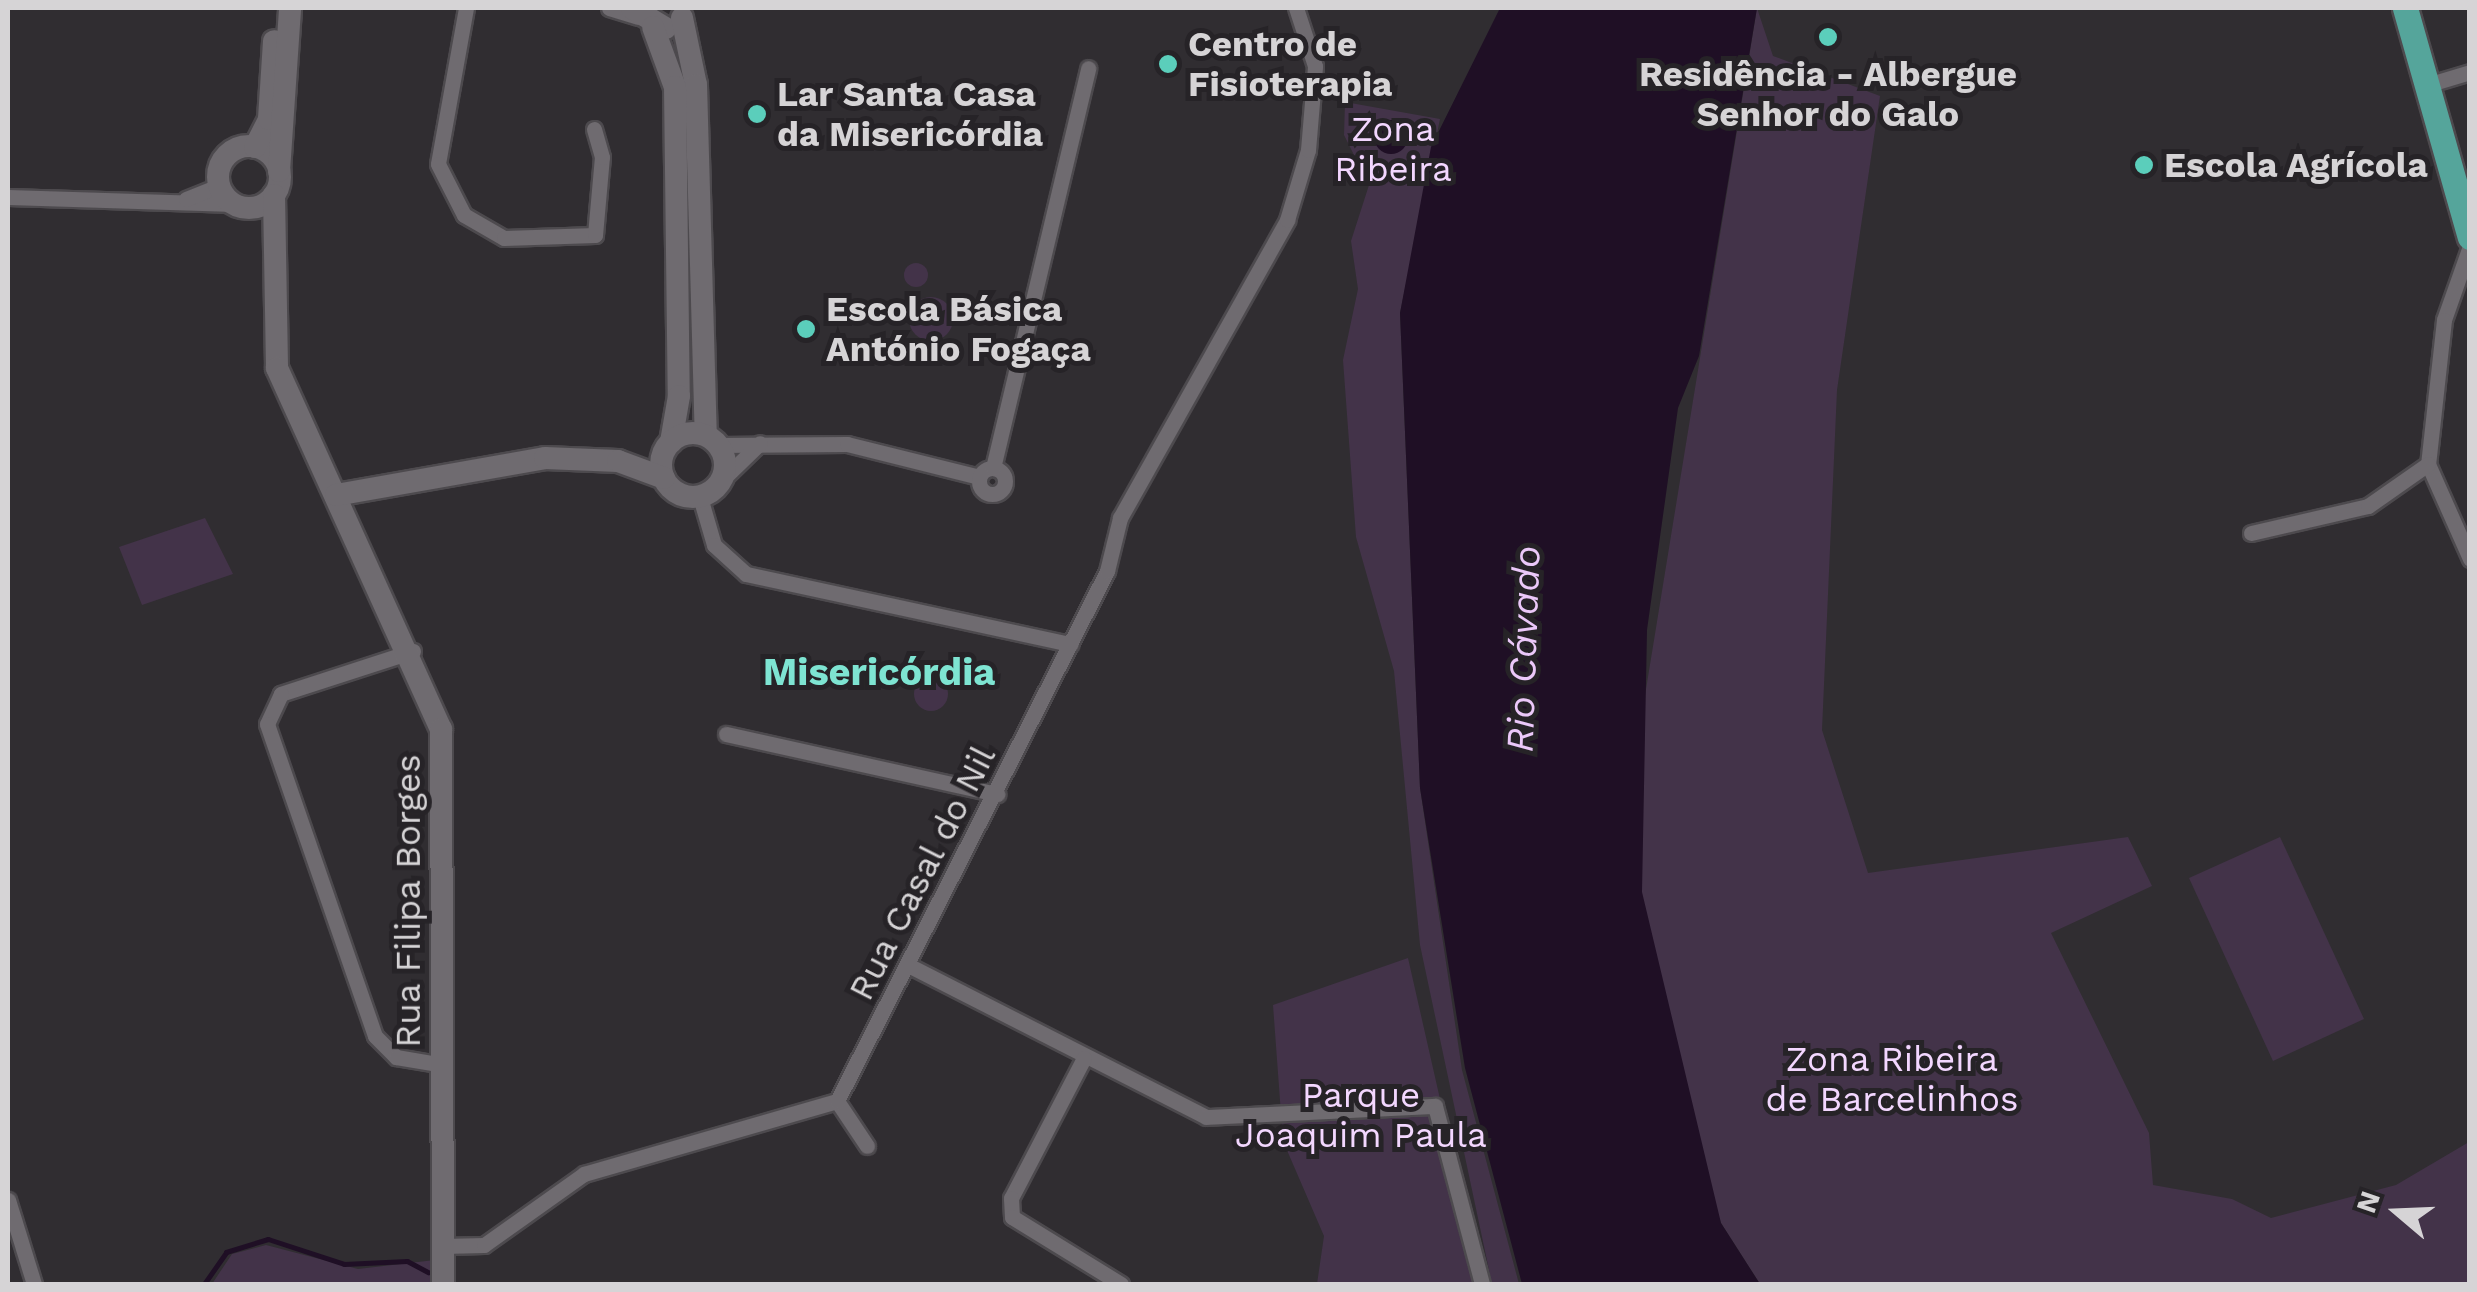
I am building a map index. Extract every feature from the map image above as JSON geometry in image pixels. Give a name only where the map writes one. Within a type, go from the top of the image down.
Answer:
[{"type":"main road","points":[[277,8],[269,119],[254,146],[226,157],[232,199],[278,254]]},
{"type":"main road","points":[[279,171],[290,8]]},
{"type":"main road","points":[[2405,8],[2470,237]]},
{"type":"main road","points":[[626,462],[664,478],[678,494],[700,497],[722,481],[712,440],[696,85],[686,13],[641,17],[675,87],[679,396],[664,478]]},
{"type":"main road","points":[[254,146],[279,171]]},
{"type":"main road","name":"Rua Filipa Borges","points":[[279,171],[274,195],[277,368],[413,651],[444,758],[443,1284]]},
{"type":"main road","points":[[232,199],[274,195]]},
{"type":"main road","points":[[336,495],[518,460],[626,462],[668,447],[712,440]]},
{"type":"street","points":[[466,8],[438,164],[464,215],[504,238],[595,236],[602,157],[594,129]]},
{"type":"street","points":[[609,8],[641,17]]},
{"type":"street","name":"Rua Casal do Nil","points":[[837,1101],[910,966],[1071,644],[1120,518],[1287,220],[1308,150],[1315,66],[1296,8]]},
{"type":"street","points":[[712,440],[847,444],[986,472],[1088,68]]},
{"type":"street","points":[[2427,86],[2470,72]]},
{"type":"street","points":[[8,197],[178,202],[232,199]]},
{"type":"street","points":[[2470,246],[2444,320],[2428,464],[2470,560]]},
{"type":"street","points":[[722,481],[760,443]]},
{"type":"street","points":[[2251,533],[2368,506],[2428,464]]},
{"type":"street","points":[[700,497],[714,546],[746,574],[1071,644]]},
{"type":"street","points":[[413,651],[281,694],[267,724],[375,1036],[396,1058],[444,1065]]},
{"type":"street","points":[[726,734],[997,794]]},
{"type":"street","points":[[910,966],[1206,1117],[1276,1121],[1367,1104],[1435,1106],[1482,1284]]},
{"type":"street","points":[[1084,1058],[1011,1198],[1012,1217],[1121,1284]]},
{"type":"street","points":[[444,1246],[484,1246],[584,1174],[837,1101],[867,1146]]},
{"type":"street","points":[[8,1200],[34,1284]]},
{"type":"green space","name":"Zona Ribeira de Barcelinhos","points":[[1757,8],[1773,56],[1880,96],[1837,390],[1822,730],[1868,873],[2128,837],[2152,886],[2051,933],[2149,1133],[2153,1185],[2232,1199],[2271,1218],[2396,1185],[2469,1142],[2469,1284],[1760,1284],[1721,1223],[1611,904]]},
{"type":"green space","name":"Zona Ribeira","points":[[1345,102],[1440,119],[1400,313],[1420,788],[1462,1070],[1519,1284],[1492,1284],[1420,945],[1394,671],[1356,537],[1343,360],[1358,289],[1351,241],[1369,185],[1344,135]]},
{"type":"green space","points":[[916,263],[928,275],[916,287],[904,275]]},
{"type":"green space","points":[[931,297],[946,304],[953,319],[946,334],[931,341],[916,334],[909,319],[916,304]]},
{"type":"green space","points":[[205,518],[233,574],[142,605],[119,547]]},
{"type":"green space","points":[[931,677],[943,682],[948,694],[943,706],[931,711],[919,706],[914,694],[919,682]]},
{"type":"green space","points":[[2280,837],[2364,1019],[2273,1061],[2189,878]]},
{"type":"green space","name":"Parque Joaquim Paula","points":[[1408,958],[1482,1284],[1317,1284],[1324,1236],[1283,1141],[1273,1005]]},
{"type":"green space","points":[[266,1245],[358,1269],[435,1260],[435,1284],[212,1284],[232,1254]]},
{"type":"water","name":"Rio Cávado","points":[[1500,8],[1757,8],[1699,356],[1678,408],[1647,630],[1642,892],[1721,1223],[1760,1284],[1522,1284],[1465,1068],[1420,788],[1400,313],[1431,147]]},
{"type":"water","points":[[1391,120],[1403,125],[1408,137],[1403,149],[1391,154],[1379,149],[1374,137],[1379,125]]},
{"type":"waterway","points":[[204,1284],[226,1252],[268,1239],[344,1264],[407,1261],[428,1272]]},
{"type":"place","name":"Residência - Albergue Senhor do Galo","points":[[1828,37]]},
{"type":"place","name":"Centro de Fisioterapia","points":[[1168,64]]},
{"type":"place","name":"Lar Santa Casa da Misericórdia","points":[[757,114]]},
{"type":"place","name":"Escola Agrícola","points":[[2144,165]]},
{"type":"place","name":"Escola Básica António Fogaça","points":[[806,329]]},
{"type":"district","name":"Misericórdia","points":[[879,673]]}]
